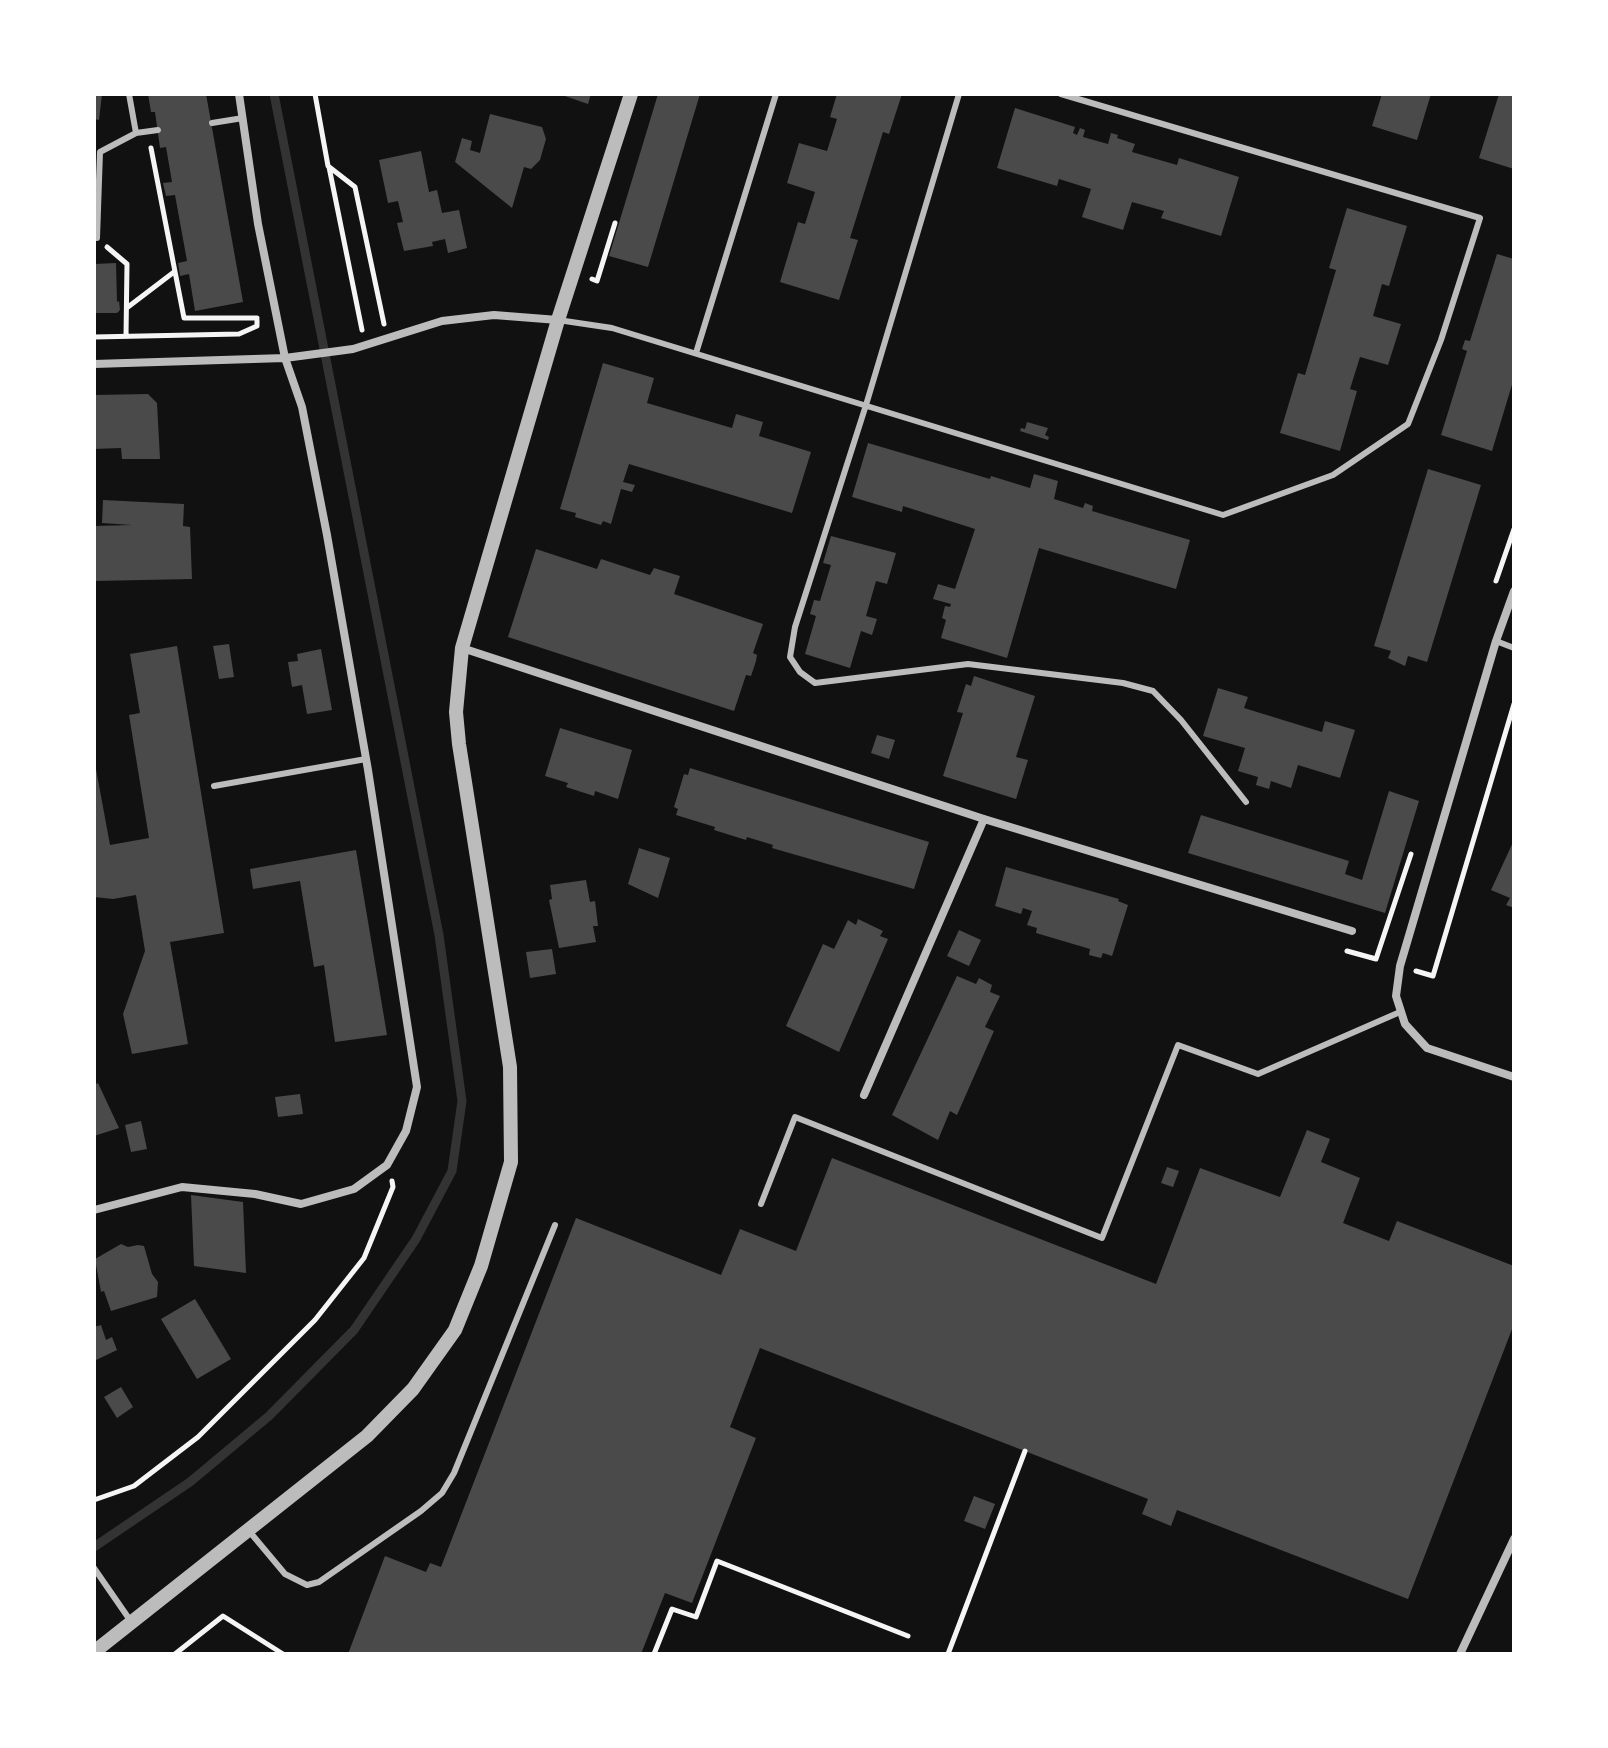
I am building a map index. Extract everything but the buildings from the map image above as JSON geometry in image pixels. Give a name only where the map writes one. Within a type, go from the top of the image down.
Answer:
[{"type":"street","points":[[94,1210],[182,1187],[255,1194],[301,1204],[354,1189],[387,1165],[406,1131],[417,1087],[366,759],[327,535],[302,407],[285,358],[258,224],[239,94]]},
{"type":"street","points":[[94,1652],[367,1436],[413,1389],[455,1330],[485,1253],[511,1162],[510,1067],[457,722],[462,648],[558,320],[631,94]]},
{"type":"street","points":[[94,364],[285,358],[353,349],[442,321],[494,315],[558,320]]},
{"type":"street","points":[[1514,591],[1496,641],[1400,966],[1396,996],[1400,1012],[1414,1036],[1434,1052],[1514,1077]]},
{"type":"street","points":[[462,648],[984,819],[1352,931]]},
{"type":"street","points":[[864,1095],[984,819]]},
{"type":"street","points":[[1460,1654],[1514,1539]]},
{"type":"lane","points":[[129,94],[136,133]]},
{"type":"lane","points":[[696,353],[776,94]]},
{"type":"lane","points":[[959,94],[866,405],[795,627],[790,657],[800,672],[815,683],[968,664],[1123,683],[1153,691],[1181,720],[1246,802]]},
{"type":"lane","points":[[558,320],[612,328],[1223,515],[1333,475],[1408,424],[1441,340],[1480,218],[1061,94]]},
{"type":"lane","points":[[212,123],[243,118]]},
{"type":"lane","points":[[96,238],[97,151],[136,133],[158,130]]},
{"type":"lane","points":[[1496,641],[1514,648]]},
{"type":"lane","points":[[214,786],[366,759]]},
{"type":"lane","points":[[761,1204],[795,1117],[1102,1238],[1178,1045],[1258,1074],[1400,1012]]},
{"type":"lane","points":[[249,1531],[285,1574],[307,1585],[319,1582],[442,1493],[454,1473],[555,1225]]},
{"type":"lane","points":[[95,1570],[132,1623]]},
{"type":"path","points":[[315,94],[365,346]]},
{"type":"path","points":[[148,131],[184,318],[279,321]]},
{"type":"path","points":[[328,166],[355,187],[388,340]]},
{"type":"path","points":[[96,238],[127,264],[126,336]]},
{"type":"path","points":[[127,307],[175,272]]},
{"type":"path","points":[[94,337],[239,334],[257,326],[257,318]]},
{"type":"path","points":[[1352,931],[1346,950],[1433,976],[1514,704]]},
{"type":"path","points":[[94,1500],[134,1486],[198,1437],[315,1320],[364,1258],[393,1187],[387,1165]]},
{"type":"path","points":[[948,1654],[1025,1451]]},
{"type":"path","points":[[654,1654],[672,1609],[696,1617],[717,1561],[908,1636]]},
{"type":"path","points":[[175,1654],[223,1616],[283,1654]]},
{"type":"waterway","points":[[94,1547],[190,1482],[269,1416],[354,1330],[416,1239],[452,1171],[462,1101],[439,935],[274,94]]}]
